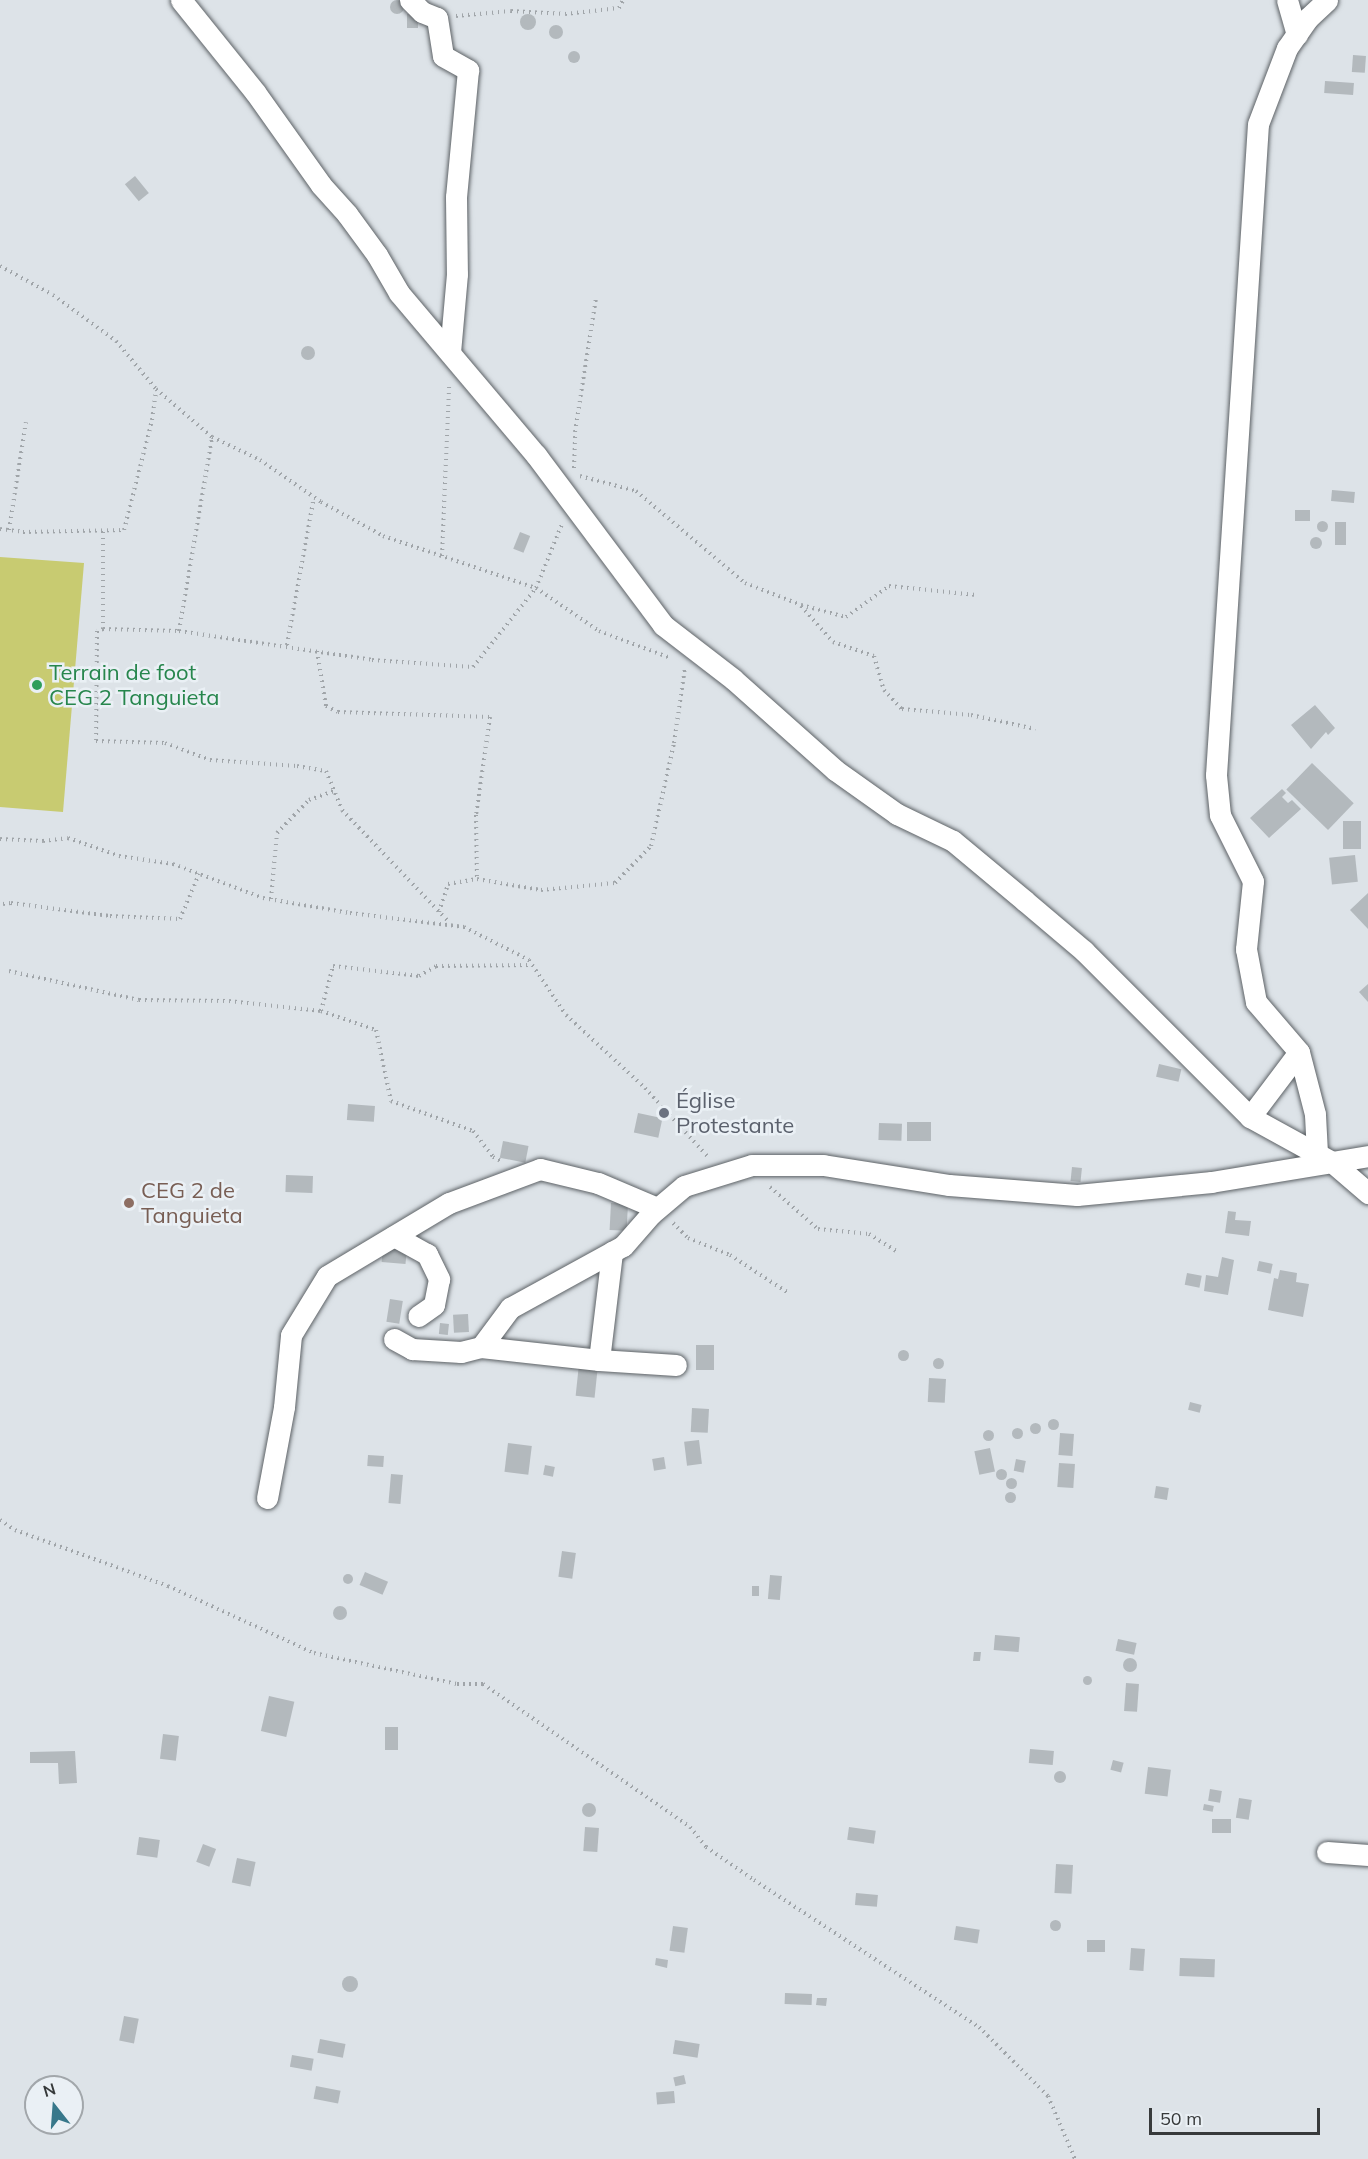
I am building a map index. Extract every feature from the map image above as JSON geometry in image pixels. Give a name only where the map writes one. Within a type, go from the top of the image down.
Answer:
[{"type":"street","points":[[181,0],[255,92],[321,185],[377,255],[399,293],[536,455],[663,625],[717,667],[835,770],[897,814],[953,841],[1033,908],[1084,951],[1250,1117],[1324,1157],[1368,1192]]},
{"type":"street","points":[[410,0],[422,12],[437,18],[443,56],[468,69],[456,197],[457,274],[450,353]]},
{"type":"street","points":[[1287,0],[1297,35]]},
{"type":"street","points":[[1324,1157],[1299,1053],[1256,1002],[1246,949],[1253,881],[1220,815],[1216,776],[1258,124],[1287,48],[1308,18],[1327,0]]},
{"type":"street","points":[[1250,1117],[1299,1053]]},
{"type":"street","points":[[481,1347],[510,1308],[623,1246],[657,1208],[684,1186],[752,1165],[823,1165],[949,1185],[1077,1195],[1211,1182],[1324,1157],[1368,1156]]},
{"type":"street","points":[[267,1498],[284,1407],[291,1335],[327,1276],[449,1203],[540,1169],[598,1183],[657,1208]]},
{"type":"street","points":[[394,1236],[427,1254],[440,1279],[434,1305],[418,1316]]},
{"type":"street","points":[[599,1360],[612,1252]]},
{"type":"street","points":[[394,1339],[412,1349],[461,1352],[481,1347],[599,1360],[676,1365]]},
{"type":"street","points":[[1327,1852],[1368,1855]]},
{"type":"path","points":[[437,18],[511,11],[565,14],[619,8],[623,0]]},
{"type":"path","points":[[0,266],[53,295],[116,341],[156,390],[212,437],[260,460],[314,497],[383,536],[536,588],[599,630],[658,655],[676,659]]},
{"type":"path","points":[[596,298],[575,432],[573,475],[636,491],[745,583],[801,605],[846,617],[889,586],[977,595]]},
{"type":"path","points":[[442,556],[450,353]]},
{"type":"path","points":[[0,529],[103,532],[124,530],[152,420],[156,390]]},
{"type":"path","points":[[9,530],[26,422]]},
{"type":"path","points":[[179,631],[212,437]]},
{"type":"path","points":[[286,645],[314,497]]},
{"type":"path","points":[[450,924],[342,810],[326,771],[297,766],[210,760],[165,743],[96,741],[97,631],[103,629],[179,631],[286,645],[372,660],[472,667],[536,588],[572,502]]},
{"type":"path","points":[[103,532],[103,629]]},
{"type":"path","points":[[801,605],[833,642],[874,656],[884,690],[902,709],[971,714],[1036,729]]},
{"type":"path","points":[[317,651],[326,706],[338,712],[490,717],[476,814],[477,879]]},
{"type":"path","points":[[439,912],[448,884],[477,879],[541,890],[615,883],[651,846],[674,743],[686,661],[717,667]]},
{"type":"path","points":[[271,899],[277,833],[309,800],[334,791]]},
{"type":"path","points":[[0,839],[43,841],[68,838],[119,856],[172,864],[271,899],[350,913],[464,927],[529,960],[567,1015],[645,1088],[724,1174]]},
{"type":"path","points":[[3,904],[12,903],[110,916],[180,919],[199,874]]},
{"type":"path","points":[[321,1011],[333,966],[419,975],[436,966],[532,965]]},
{"type":"path","points":[[9,971],[139,1000],[229,1001],[321,1011],[376,1030],[391,1101],[473,1131],[493,1157],[525,1175]]},
{"type":"path","points":[[752,1165],[776,1195],[818,1229],[868,1234],[898,1252]]},
{"type":"path","points":[[657,1208],[688,1238],[730,1255],[787,1292]]},
{"type":"path","points":[[0,1520],[15,1530],[168,1586],[314,1653],[458,1684],[483,1684],[690,1827],[706,1847],[745,1874],[979,2027],[1048,2096],[1075,2159]]},
{"type":"green space","name":"Terrain de foot CEG 2 Tanguieta","points":[[0,557],[84,563],[63,812],[0,807]]},
{"type":"building","points":[[397,0],[402,2],[404,7],[402,12],[397,14],[392,12],[390,7],[392,2]]},
{"type":"building","points":[[407,14],[418,14],[418,28],[407,28]]},
{"type":"building","points":[[525,14],[531,14],[536,22],[534,28],[525,30],[520,25],[520,19]]},
{"type":"building","points":[[556,25],[561,27],[563,32],[561,37],[556,39],[551,37],[549,32],[551,27]]},
{"type":"building","points":[[576,51],[580,57],[576,63],[572,63],[568,55]]},
{"type":"building","points":[[1353,55],[1366,56],[1365,73],[1352,72]]},
{"type":"building","points":[[1325,81],[1354,83],[1353,95],[1324,93]]},
{"type":"building","points":[[135,176],[149,193],[139,201],[125,184]]},
{"type":"building","points":[[305,346],[311,346],[315,353],[311,360],[305,360],[301,356],[301,350]]},
{"type":"building","points":[[1332,490],[1355,492],[1354,503],[1331,501]]},
{"type":"building","points":[[1295,510],[1310,510],[1310,521],[1295,521]]},
{"type":"building","points":[[1322,521],[1326,522],[1326,530],[1322,531],[1318,530],[1317,526],[1318,522]]},
{"type":"building","points":[[1335,522],[1346,522],[1346,545],[1335,545]]},
{"type":"building","points":[[520,532],[530,536],[523,553],[513,549]]},
{"type":"building","points":[[1318,537],[1322,543],[1318,549],[1314,549],[1310,541]]},
{"type":"building","points":[[1315,705],[1335,728],[1328,735],[1326,732],[1311,749],[1291,725]]},
{"type":"building","points":[[1312,763],[1354,803],[1328,830],[1286,790]]},
{"type":"building","points":[[1282,789],[1286,793],[1282,797],[1288,803],[1292,800],[1301,809],[1269,838],[1250,818]]},
{"type":"building","points":[[1343,821],[1361,821],[1361,849],[1343,849]]},
{"type":"building","points":[[1355,855],[1358,882],[1332,885],[1329,858]]},
{"type":"building","points":[[1368,893],[1368,929],[1350,910]]},
{"type":"building","points":[[1368,984],[1368,1002],[1359,992]]},
{"type":"building","points":[[1159,1064],[1181,1069],[1178,1082],[1156,1077]]},
{"type":"building","points":[[348,1104],[375,1106],[374,1122],[347,1120]]},
{"type":"building","points":[[638,1113],[662,1118],[658,1138],[634,1133]]},
{"type":"building","points":[[907,1122],[931,1122],[931,1141],[907,1141]]},
{"type":"building","points":[[879,1123],[902,1124],[901,1141],[878,1140]]},
{"type":"building","points":[[503,1141],[529,1146],[525,1163],[500,1158]]},
{"type":"building","points":[[1072,1167],[1082,1168],[1080,1182],[1071,1181]]},
{"type":"building","points":[[286,1175],[313,1176],[312,1193],[285,1192]]},
{"type":"building","points":[[611,1203],[628,1204],[627,1231],[610,1230]]},
{"type":"building","points":[[1228,1211],[1236,1212],[1235,1220],[1251,1221],[1249,1236],[1225,1233]]},
{"type":"building","points":[[383,1246],[407,1248],[406,1264],[382,1262]]},
{"type":"building","points":[[1222,1257],[1234,1260],[1228,1295],[1204,1291],[1206,1275],[1218,1277]]},
{"type":"building","points":[[1259,1261],[1273,1264],[1271,1274],[1257,1271]]},
{"type":"building","points":[[1280,1270],[1297,1273],[1296,1282],[1309,1284],[1303,1317],[1268,1310],[1274,1278],[1278,1279]]},
{"type":"building","points":[[1187,1273],[1202,1276],[1199,1288],[1185,1285]]},
{"type":"building","points":[[390,1299],[403,1301],[399,1324],[386,1322]]},
{"type":"building","points":[[468,1314],[469,1332],[454,1333],[453,1315]]},
{"type":"building","points":[[440,1323],[449,1324],[448,1335],[439,1334]]},
{"type":"building","points":[[696,1345],[714,1345],[714,1370],[696,1370]]},
{"type":"building","points":[[903,1350],[907,1351],[907,1359],[903,1360],[899,1359],[898,1355],[899,1351]]},
{"type":"building","points":[[938,1358],[942,1359],[942,1367],[938,1368],[934,1367],[933,1363],[934,1359]]},
{"type":"building","points":[[579,1364],[598,1366],[595,1398],[576,1396]]},
{"type":"building","points":[[929,1378],[946,1379],[945,1403],[928,1402]]},
{"type":"building","points":[[1190,1402],[1202,1405],[1200,1413],[1188,1410]]},
{"type":"building","points":[[692,1408],[709,1409],[708,1433],[691,1432]]},
{"type":"building","points":[[1053,1418],[1059,1424],[1053,1430],[1047,1424]]},
{"type":"building","points":[[1035,1423],[1039,1424],[1039,1432],[1035,1433],[1031,1432],[1030,1428],[1031,1424]]},
{"type":"building","points":[[1017,1428],[1021,1429],[1021,1437],[1017,1438],[1013,1437],[1012,1433],[1013,1429]]},
{"type":"building","points":[[988,1429],[994,1435],[988,1441],[982,1435]]},
{"type":"building","points":[[1060,1433],[1074,1434],[1072,1456],[1058,1455]]},
{"type":"building","points":[[699,1440],[702,1464],[687,1466],[684,1442]]},
{"type":"building","points":[[508,1443],[532,1446],[528,1475],[504,1472]]},
{"type":"building","points":[[990,1448],[995,1471],[979,1475],[974,1451]]},
{"type":"building","points":[[368,1455],[384,1456],[383,1467],[367,1466]]},
{"type":"building","points":[[664,1457],[666,1469],[654,1471],[652,1459]]},
{"type":"building","points":[[1016,1459],[1026,1461],[1024,1473],[1014,1471]]},
{"type":"building","points":[[1059,1463],[1075,1464],[1073,1488],[1057,1487]]},
{"type":"building","points":[[545,1465],[555,1467],[553,1477],[543,1475]]},
{"type":"building","points":[[1001,1469],[1005,1470],[1005,1478],[1001,1479],[997,1478],[996,1474],[997,1470]]},
{"type":"building","points":[[391,1474],[403,1475],[400,1504],[388,1503]]},
{"type":"building","points":[[1011,1478],[1015,1479],[1015,1487],[1011,1488],[1007,1487],[1006,1483],[1007,1479]]},
{"type":"building","points":[[1156,1486],[1169,1488],[1167,1500],[1154,1498]]},
{"type":"building","points":[[1010,1491],[1016,1497],[1010,1503],[1004,1497]]},
{"type":"building","points":[[562,1551],[576,1553],[572,1579],[558,1577]]},
{"type":"building","points":[[365,1572],[388,1582],[383,1595],[360,1585]]},
{"type":"building","points":[[348,1574],[352,1575],[352,1583],[348,1584],[344,1583],[343,1579],[344,1575]]},
{"type":"building","points":[[770,1575],[782,1576],[780,1600],[768,1599]]},
{"type":"building","points":[[752,1586],[759,1586],[759,1596],[752,1596]]},
{"type":"building","points":[[340,1606],[345,1608],[347,1613],[345,1618],[340,1620],[335,1618],[333,1613],[335,1608]]},
{"type":"building","points":[[995,1635],[1020,1637],[1019,1652],[994,1650]]},
{"type":"building","points":[[1118,1639],[1137,1643],[1134,1655],[1116,1651]]},
{"type":"building","points":[[974,1652],[981,1652],[980,1661],[973,1661]]},
{"type":"building","points":[[1127,1658],[1133,1658],[1137,1665],[1133,1672],[1127,1672],[1123,1668],[1123,1662]]},
{"type":"building","points":[[1087,1675],[1092,1680],[1087,1685],[1082,1680]]},
{"type":"building","points":[[1126,1683],[1139,1684],[1137,1712],[1124,1711]]},
{"type":"building","points":[[269,1696],[294,1702],[286,1737],[261,1731]]},
{"type":"building","points":[[385,1727],[398,1727],[398,1750],[385,1750]]},
{"type":"building","points":[[163,1734],[179,1736],[176,1761],[160,1759]]},
{"type":"building","points":[[1030,1749],[1054,1751],[1053,1765],[1029,1763]]},
{"type":"building","points":[[75,1751],[77,1783],[59,1784],[58,1763],[30,1763],[30,1752]]},
{"type":"building","points":[[1113,1760],[1124,1763],[1121,1773],[1110,1770]]},
{"type":"building","points":[[1148,1767],[1171,1770],[1168,1797],[1145,1794]]},
{"type":"building","points":[[1062,1771],[1066,1777],[1062,1783],[1058,1783],[1054,1775]]},
{"type":"building","points":[[1210,1789],[1222,1791],[1220,1803],[1208,1801]]},
{"type":"building","points":[[1239,1798],[1252,1800],[1249,1820],[1236,1818]]},
{"type":"building","points":[[589,1803],[594,1805],[596,1810],[594,1815],[589,1817],[584,1815],[582,1810],[584,1805]]},
{"type":"building","points":[[1204,1804],[1214,1806],[1213,1812],[1203,1810]]},
{"type":"building","points":[[1212,1819],[1231,1819],[1231,1833],[1212,1833]]},
{"type":"building","points":[[585,1827],[599,1828],[597,1852],[583,1851]]},
{"type":"building","points":[[849,1827],[876,1831],[874,1844],[847,1840]]},
{"type":"building","points":[[139,1837],[160,1840],[157,1858],[136,1855]]},
{"type":"building","points":[[203,1844],[216,1849],[209,1867],[196,1862]]},
{"type":"building","points":[[237,1858],[256,1862],[250,1886],[232,1882]]},
{"type":"building","points":[[1056,1864],[1073,1865],[1071,1894],[1054,1893]]},
{"type":"building","points":[[856,1893],[878,1895],[877,1907],[855,1905]]},
{"type":"building","points":[[1055,1919],[1061,1925],[1055,1931],[1049,1925]]},
{"type":"building","points":[[673,1926],[688,1928],[684,1953],[670,1951]]},
{"type":"building","points":[[956,1926],[980,1930],[978,1944],[954,1940]]},
{"type":"building","points":[[1087,1940],[1105,1940],[1105,1952],[1087,1952]]},
{"type":"building","points":[[1131,1948],[1145,1949],[1143,1971],[1129,1970]]},
{"type":"building","points":[[656,1958],[668,1960],[667,1968],[655,1965]]},
{"type":"building","points":[[1180,1958],[1215,1959],[1214,1977],[1179,1976]]},
{"type":"building","points":[[350,1976],[356,1978],[358,1984],[356,1990],[350,1992],[344,1990],[342,1984],[344,1978]]},
{"type":"building","points":[[785,1993],[812,1994],[812,2005],[785,2004]]},
{"type":"building","points":[[817,1998],[827,1998],[826,2006],[816,2005]]},
{"type":"building","points":[[124,2016],[139,2019],[134,2043],[119,2041]]},
{"type":"building","points":[[320,2039],[346,2044],[343,2058],[317,2053]]},
{"type":"building","points":[[675,2040],[700,2044],[698,2058],[673,2054]]},
{"type":"building","points":[[292,2055],[314,2059],[312,2071],[290,2067]]},
{"type":"building","points":[[684,2075],[686,2084],[675,2086],[673,2077]]},
{"type":"building","points":[[316,2086],[341,2091],[338,2104],[314,2099]]},
{"type":"building","points":[[674,2091],[675,2103],[657,2105],[656,2093]]},
{"type":"place","name":"Terrain de foot CEG 2 Tanguieta","points":[[37,685]]},
{"type":"place","name":"Église Protestante","points":[[664,1113]]},
{"type":"place","name":"CEG 2 de Tanguieta","points":[[129,1203]]}]
